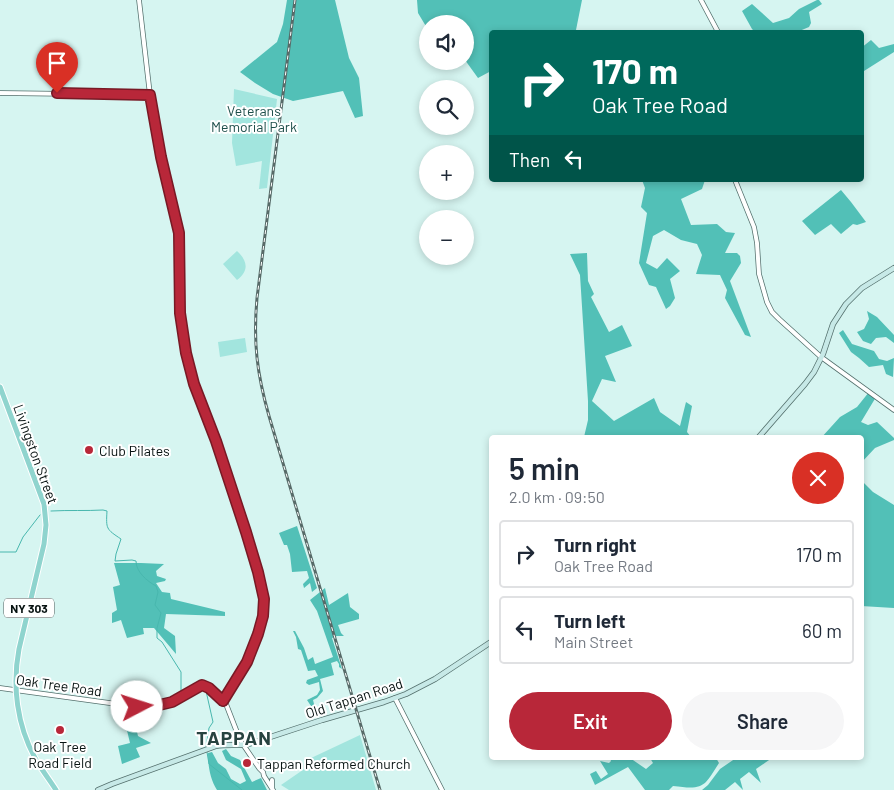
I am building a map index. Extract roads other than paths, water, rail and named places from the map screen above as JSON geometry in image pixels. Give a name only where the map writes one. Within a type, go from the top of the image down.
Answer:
[{"type":"main road","points":[[761,435],[814,372],[833,324],[846,304],[862,288],[894,268]]},
{"type":"main road","name":"Livingston Street","points":[[0,387],[45,510],[46,533],[19,649],[16,669],[16,690]]},
{"type":"main road","name":"Old Tappan Road","points":[[98,790],[206,750],[225,745],[244,745],[395,698],[435,679],[489,643]]},
{"type":"main road","name":"NY 303","points":[[16,690],[20,717],[27,741],[40,767],[56,790]]},
{"type":"street","points":[[140,0],[150,95],[161,157],[179,233],[180,313],[188,361],[196,390],[216,441],[258,572],[264,603],[261,628],[247,662],[223,701],[226,704],[238,735],[259,768],[264,772],[264,776],[273,790]]},
{"type":"street","points":[[701,0],[717,30]]},
{"type":"street","points":[[0,92],[150,95]]},
{"type":"street","points":[[736,182],[754,227],[759,274],[770,307],[779,319],[821,357],[894,410]]},
{"type":"street","name":"Oak Tree Road","points":[[0,688],[142,708],[160,706],[204,685],[223,701]]},
{"type":"street","points":[[395,698],[442,790]]},
{"type":"street","points":[[272,780],[273,790]]},
{"type":"waterway","points":[[51,511],[107,511],[108,528],[121,539],[115,561],[136,561],[140,572],[156,586],[158,592],[155,605],[161,613],[157,628],[157,638],[162,642],[181,672],[181,695]]},
{"type":"waterway","points":[[0,552],[16,552],[23,537],[40,515]]},
{"type":"waterway","points":[[184,698],[186,699],[204,689],[206,691],[213,722],[209,728],[206,748]]},
{"type":"waterway","points":[[207,752],[209,764],[242,790]]},
{"type":"railway","points":[[295,0],[257,298],[257,358],[269,416],[380,790]]},
{"type":"place","name":"Club Pilates","points":[[89,450]]},
{"type":"place","name":"Oak Tree Road Field","points":[[60,730]]},
{"type":"place","name":"Tappan Reformed Church","points":[[247,763]]},
{"type":"district","name":"TAPPAN","points":[[234,737]]},
{"type":"park label","name":"Veterans Memorial Park","points":[[254,118]]}]
